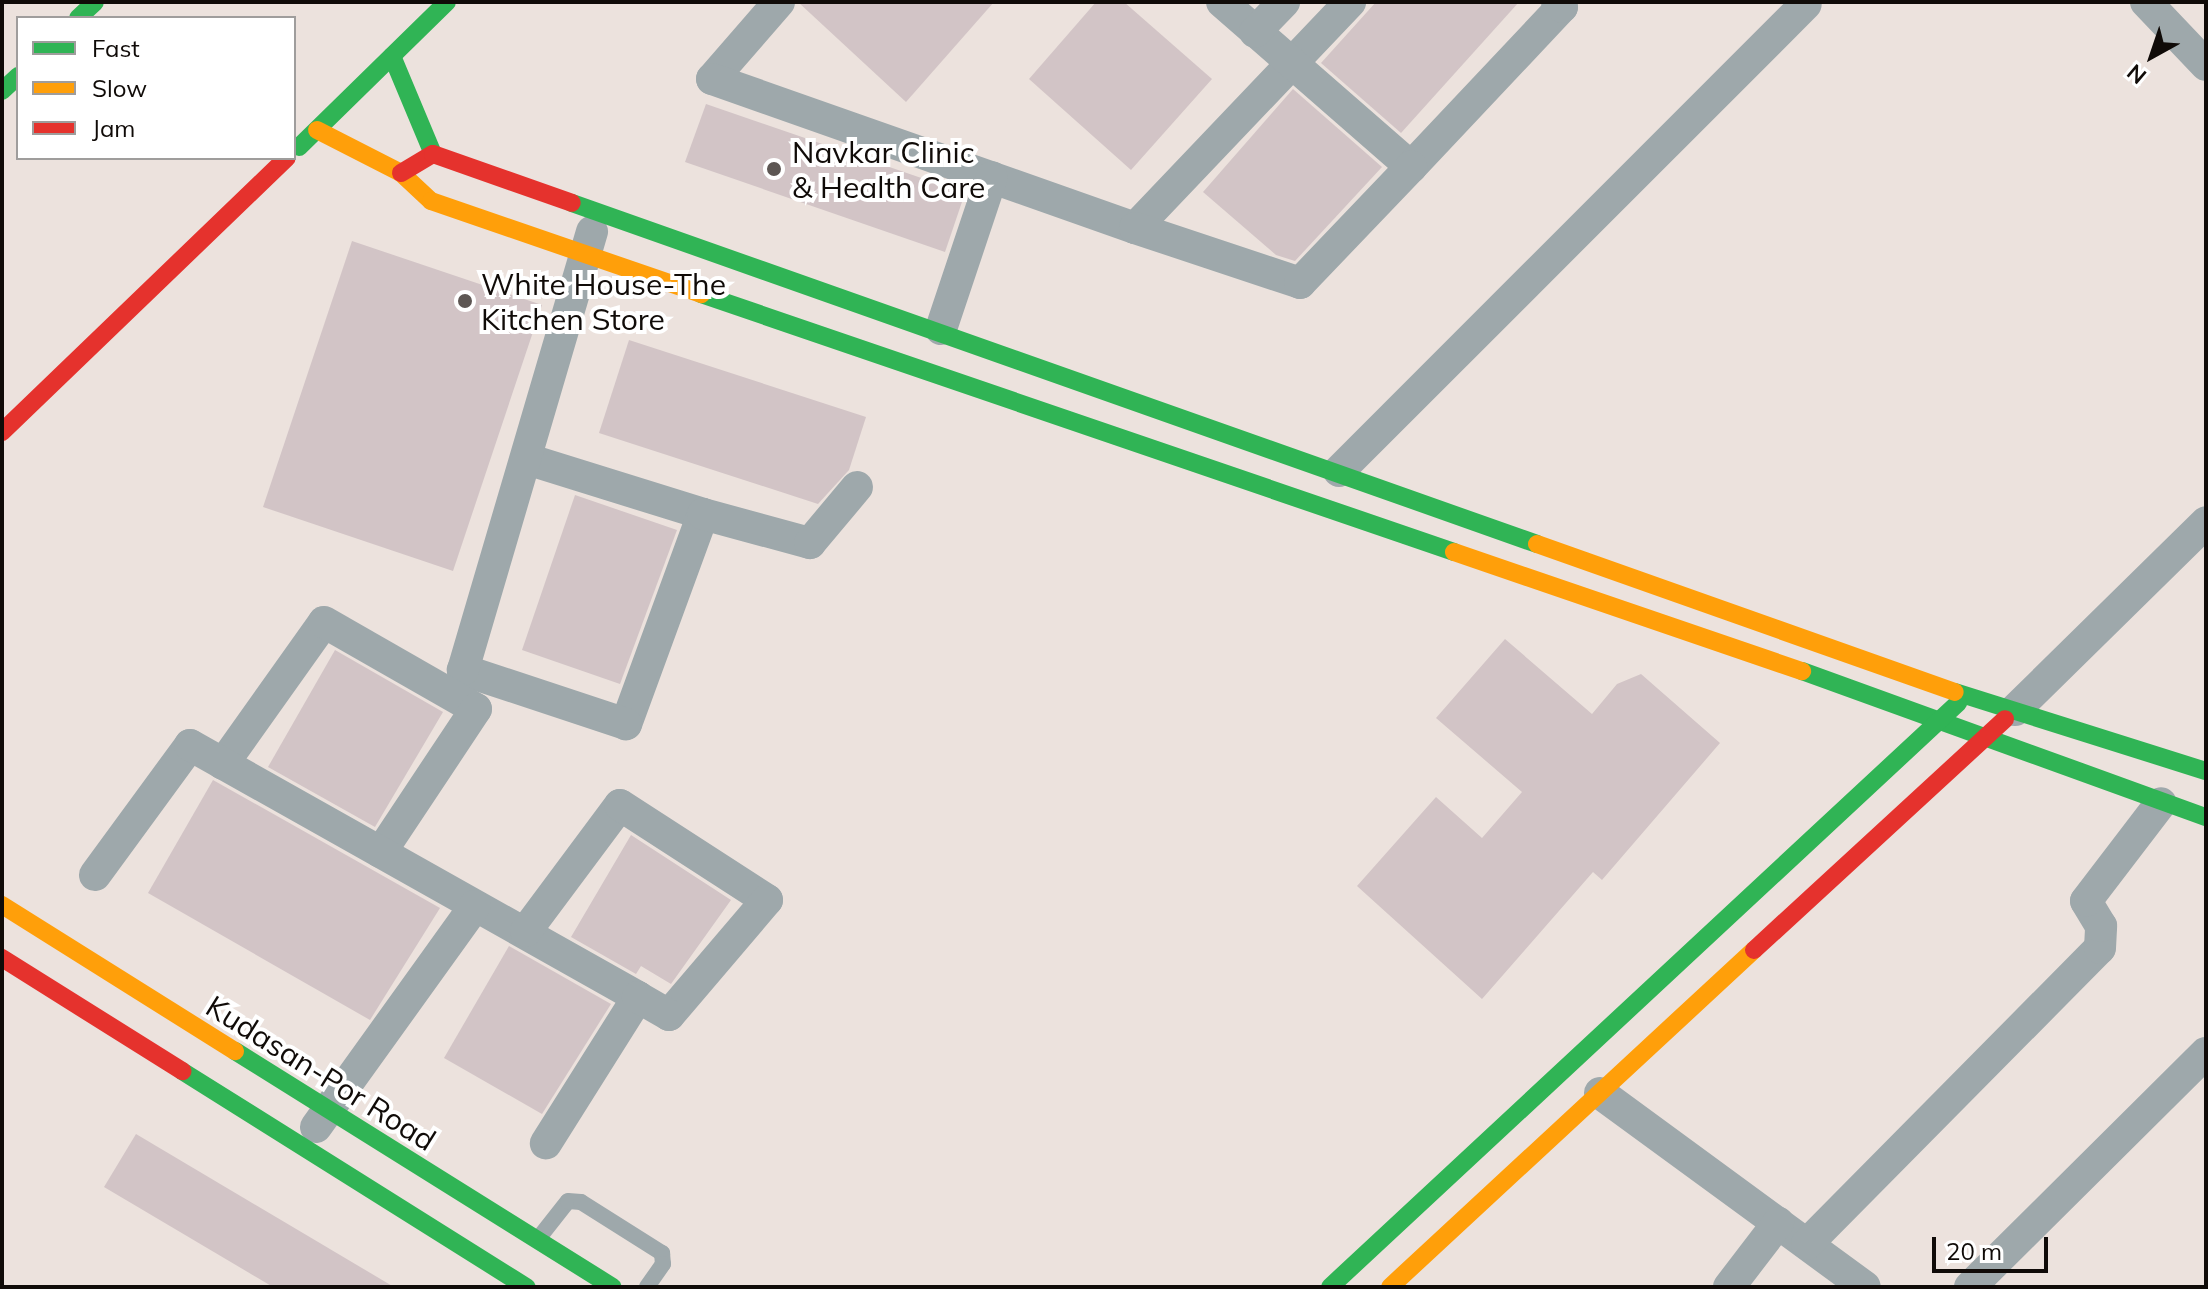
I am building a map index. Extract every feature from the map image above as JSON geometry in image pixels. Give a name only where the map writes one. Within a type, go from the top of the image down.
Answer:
[{"type":"street","points":[[80,16],[95,2]]},
{"type":"street","points":[[296,150],[447,2]]},
{"type":"street","points":[[779,2],[712,79],[1300,283],[1562,7],[1557,2]]},
{"type":"street","points":[[1222,2],[1411,167]]},
{"type":"street","points":[[1255,32],[1284,2]]},
{"type":"street","points":[[1135,228],[1350,2]]},
{"type":"street","points":[[2146,2],[2206,65]]},
{"type":"street","points":[[1339,471],[1806,4]]},
{"type":"street","points":[[392,56],[433,154],[941,329],[1965,696],[2206,771]]},
{"type":"street","points":[[317,130],[401,173],[431,201],[1941,719],[2161,803],[2206,817]]},
{"type":"street","points":[[401,173],[433,154]]},
{"type":"street","points":[[2,432],[285,160]]},
{"type":"street","points":[[941,329],[992,177]]},
{"type":"street","points":[[601,212],[584,253],[530,460],[463,670],[626,724],[703,514]]},
{"type":"street","points":[[530,460],[703,514],[810,543],[857,487]]},
{"type":"street","points":[[1390,1287],[1988,736],[2206,522]]},
{"type":"street","points":[[223,764],[324,622],[476,709],[381,852]]},
{"type":"street","points":[[1330,1287],[1965,696]]},
{"type":"street","points":[[95,875],[190,745],[475,906],[526,931],[669,1015],[767,900],[620,805],[526,931]]},
{"type":"street","points":[[1807,1244],[2100,948],[2101,926],[2086,901],[2161,803]]},
{"type":"street","points":[[304,1147],[327,1110],[475,906]]},
{"type":"street","points":[[2,935],[9,910]]},
{"type":"street","name":"Kudasan-Por Road","points":[[9,910],[612,1287]]},
{"type":"street","points":[[2,958],[527,1287]]},
{"type":"street","points":[[546,1143],[638,997]]},
{"type":"street","points":[[1970,1287],[2206,1053]]},
{"type":"street","points":[[1600,1093],[1865,1287]]},
{"type":"street","points":[[1729,1287],[1778,1223]]},
{"type":"lane","points":[[537,1241],[568,1201],[581,1202],[662,1253],[663,1264],[647,1287]]},
{"type":"building","points":[[798,2],[994,2],[906,102]]},
{"type":"building","points":[[1096,2],[1124,2],[1212,79],[1131,170],[1029,79]]},
{"type":"building","points":[[1376,2],[1519,2],[1401,133],[1321,63]]},
{"type":"building","points":[[1293,89],[1382,167],[1295,261],[1276,255],[1203,192]]},
{"type":"building","points":[[706,104],[965,193],[945,252],[685,162]]},
{"type":"building","points":[[352,241],[542,305],[453,571],[263,507]]},
{"type":"building","points":[[629,340],[866,417],[849,470],[818,504],[599,433]]},
{"type":"building","points":[[575,495],[677,530],[620,684],[522,650]]},
{"type":"building","points":[[1505,639],[1592,714],[1617,684],[1641,674],[1720,743],[1602,880],[1593,872],[1482,999],[1357,886],[1436,797],[1482,838],[1522,792],[1436,718]]},
{"type":"building","points":[[335,650],[443,712],[375,827],[268,767]]},
{"type":"building","points":[[213,780],[440,908],[370,1020],[148,893]]},
{"type":"building","points":[[631,835],[731,900],[671,984],[641,966],[636,974],[571,937]]},
{"type":"building","points":[[509,946],[611,1004],[542,1114],[444,1058]]},
{"type":"building","points":[[136,1134],[394,1287],[273,1287],[104,1187]]},
{"type":"traffic: fast","points":[[80,16],[95,2]]},
{"type":"traffic: fast","points":[[299,147],[447,2]]},
{"type":"traffic: fast","points":[[392,56],[433,154]]},
{"type":"traffic: fast","points":[[2,91],[16,78]]},
{"type":"traffic: fast","points":[[572,203],[1537,544]]},
{"type":"traffic: fast","points":[[701,294],[1454,552]]},
{"type":"traffic: fast","points":[[1802,671],[2206,817]]},
{"type":"traffic: fast","points":[[1955,692],[2206,771]]},
{"type":"traffic: fast","points":[[1330,1287],[1958,703]]},
{"type":"traffic: fast","points":[[235,1051],[612,1287]]},
{"type":"traffic: fast","points":[[182,1071],[527,1287]]},
{"type":"traffic: slow","points":[[317,130],[401,173],[431,201],[701,294]]},
{"type":"traffic: slow","points":[[1537,544],[1955,692]]},
{"type":"traffic: slow","points":[[1454,552],[1802,671]]},
{"type":"traffic: slow","points":[[2,905],[235,1051]]},
{"type":"traffic: slow","points":[[1390,1287],[1754,950]]},
{"type":"traffic: jam","points":[[401,173],[433,154],[572,203]]},
{"type":"traffic: jam","points":[[2,432],[285,160]]},
{"type":"traffic: jam","points":[[1754,950],[2005,719]]},
{"type":"traffic: jam","points":[[2,958],[182,1071]]},
{"type":"place","name":"Navkar Clinic & Health Care","points":[[774,169]]},
{"type":"place","name":"White House-The Kitchen Store","points":[[465,301]]}]
